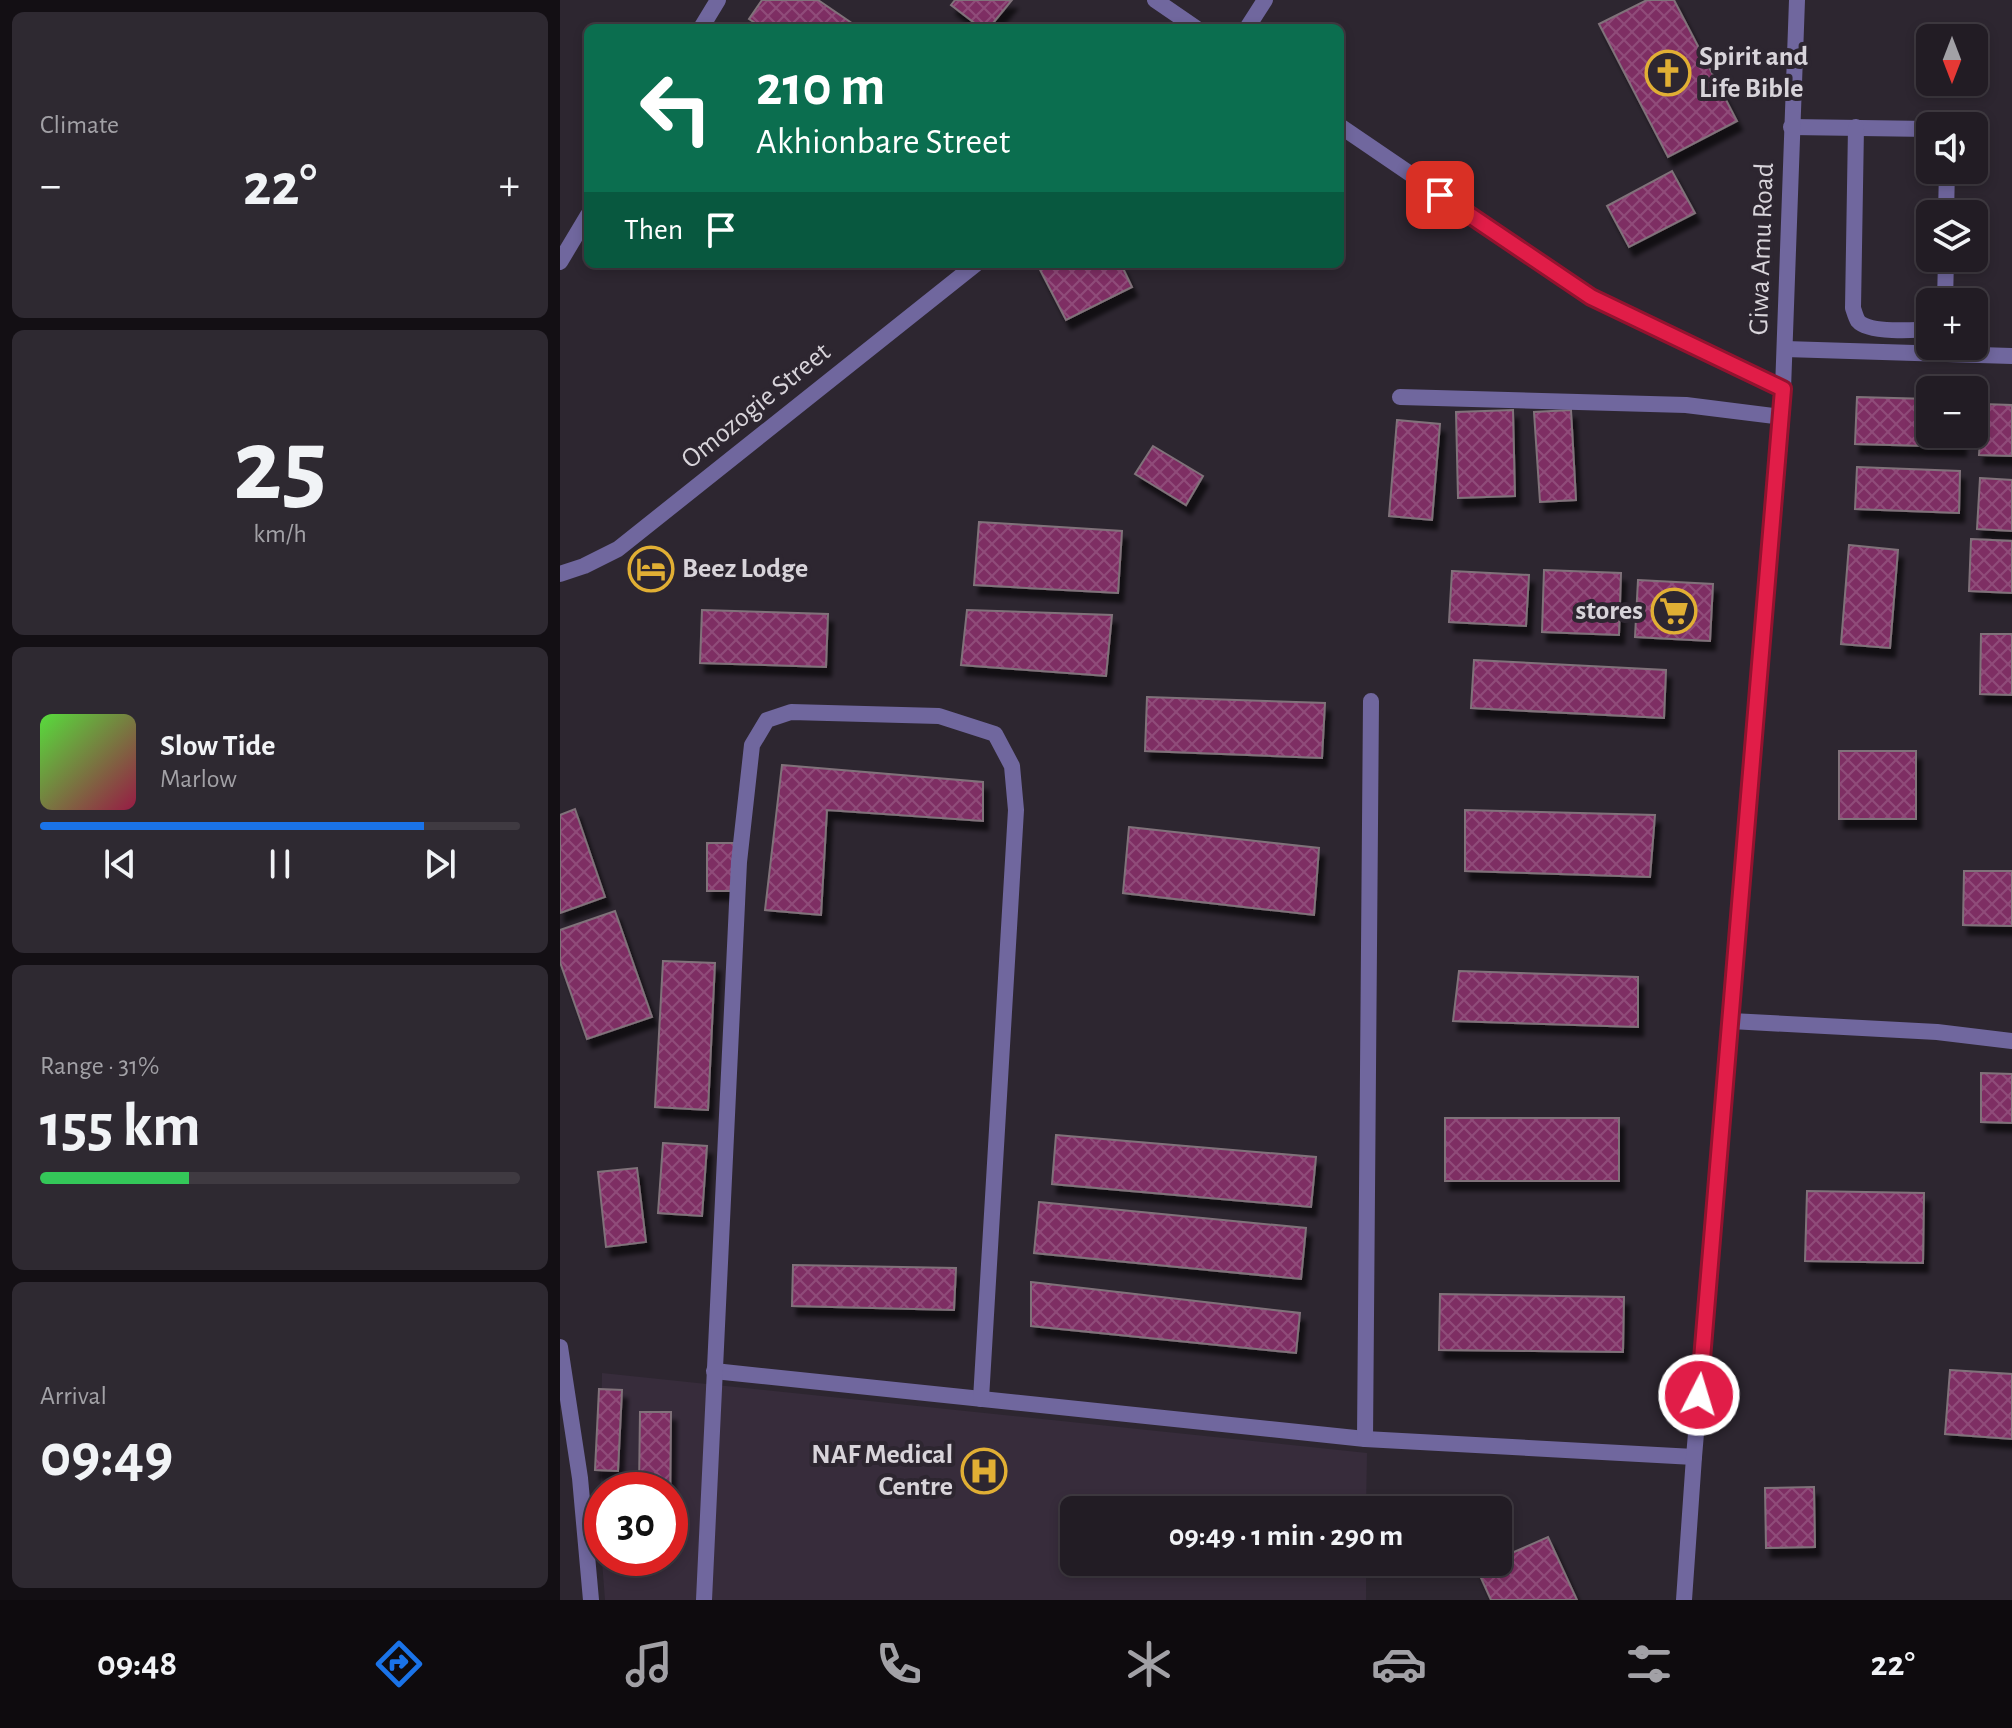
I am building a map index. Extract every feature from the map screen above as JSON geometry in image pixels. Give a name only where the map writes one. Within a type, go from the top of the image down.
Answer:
[{"type":"street","points":[[703,24],[718,0]]},
{"type":"street","points":[[1155,0],[1190,24]]},
{"type":"street","points":[[1250,24],[1265,0]]},
{"type":"street","name":"Giwa Amu Road","points":[[1684,1600],[1782,417],[1797,0]]},
{"type":"street","points":[[1791,127],[1916,129]]},
{"type":"street","points":[[1856,127],[1853,308],[1856,319],[1870,328],[1916,331]]},
{"type":"street","points":[[1344,129],[1591,297],[1783,389]]},
{"type":"street","points":[[560,262],[584,222]]},
{"type":"street","name":"Omozogie Street","points":[[560,574],[618,549],[971,268]]},
{"type":"street","points":[[1785,349],[2012,356]]},
{"type":"street","points":[[1400,397],[1686,405],[1782,417]]},
{"type":"street","points":[[1365,1439],[1371,701]]},
{"type":"street","points":[[704,1600],[739,862],[752,745],[767,720],[791,712],[939,716],[995,734],[1012,766],[1016,810],[981,1399]]},
{"type":"street","points":[[1731,1021],[1937,1032],[2012,1041]]},
{"type":"street","points":[[560,1347],[580,1478],[591,1600]]},
{"type":"street","points":[[714,1371],[1365,1439],[1694,1457]]},
{"type":"shaded area","name":"NAF Medical Centre","points":[[602,1373],[1367,1453],[1366,1496],[1060,1496],[1060,1576],[1366,1576],[1366,1600],[605,1600],[603,1576],[688,1576],[688,1472],[601,1472]]},
{"type":"building","points":[[762,0],[818,0],[853,24],[757,24],[749,19]]},
{"type":"building","points":[[955,0],[1012,0],[992,24],[976,24],[951,5]]},
{"type":"building","name":"Spirit and Life Bible","points":[[1647,0],[1674,0],[1737,121],[1668,157],[1599,24]]},
{"type":"building","points":[[1672,171],[1695,213],[1629,247],[1607,206]]},
{"type":"building","points":[[1039,268],[1123,268],[1132,287],[1066,320]]},
{"type":"building","points":[[1857,397],[1916,399],[1916,446],[1855,444]]},
{"type":"building","points":[[1988,404],[2012,405],[2012,456],[1979,455],[1979,448],[1988,448]]},
{"type":"building","points":[[1513,410],[1515,496],[1458,498],[1456,412]]},
{"type":"building","points":[[1571,410],[1576,500],[1540,502],[1534,412]]},
{"type":"building","points":[[1397,420],[1440,424],[1432,520],[1389,516]]},
{"type":"building","points":[[1153,446],[1203,476],[1186,505],[1135,474]]},
{"type":"building","points":[[1857,467],[1960,471],[1959,513],[1855,509]]},
{"type":"building","points":[[1980,478],[2012,480],[2012,531],[1977,529]]},
{"type":"building","points":[[979,522],[1122,531],[1118,593],[974,585]]},
{"type":"building","points":[[1971,539],[2012,541],[2012,593],[1969,591]]},
{"type":"building","points":[[1849,545],[1898,550],[1890,648],[1841,644]]},
{"type":"building","points":[[1544,570],[1621,573],[1619,635],[1542,632]]},
{"type":"building","points":[[1452,571],[1529,575],[1526,626],[1449,622]]},
{"type":"building","name":"stores","points":[[1638,580],[1713,584],[1710,641],[1635,637]]},
{"type":"building","points":[[702,610],[828,614],[826,667],[700,663]]},
{"type":"building","points":[[967,610],[1112,615],[1106,676],[961,665]]},
{"type":"building","points":[[1981,634],[2012,634],[2012,695],[1980,694]]},
{"type":"building","points":[[1474,660],[1666,670],[1664,718],[1471,708]]},
{"type":"building","points":[[1147,697],[1325,703],[1322,758],[1145,751]]},
{"type":"building","points":[[1839,751],[1916,751],[1916,819],[1839,819]]},
{"type":"building","points":[[782,765],[983,782],[983,821],[827,810],[821,915],[765,910]]},
{"type":"building","points":[[575,809],[605,897],[560,913],[560,815]]},
{"type":"building","points":[[1465,810],[1655,815],[1650,877],[1465,871]]},
{"type":"building","points":[[1129,827],[1319,848],[1314,915],[1123,893]]},
{"type":"building","points":[[707,843],[737,843],[737,891],[707,891]]},
{"type":"building","points":[[1964,871],[2012,871],[2012,926],[1963,925]]},
{"type":"building","points":[[615,911],[652,1017],[587,1039],[560,962],[560,930]]},
{"type":"building","points":[[663,961],[715,963],[708,1110],[655,1107]]},
{"type":"building","points":[[1459,971],[1638,977],[1638,1027],[1453,1021]]},
{"type":"building","points":[[1981,1073],[2012,1074],[2012,1123],[1981,1122]]},
{"type":"building","points":[[1445,1118],[1619,1118],[1619,1181],[1445,1181]]},
{"type":"building","points":[[1056,1135],[1316,1157],[1311,1207],[1052,1184]]},
{"type":"building","points":[[663,1143],[707,1146],[702,1216],[658,1213]]},
{"type":"building","points":[[637,1168],[646,1242],[606,1247],[598,1172]]},
{"type":"building","points":[[1807,1191],[1924,1193],[1923,1263],[1805,1261]]},
{"type":"building","points":[[1039,1202],[1306,1228],[1301,1279],[1034,1253]]},
{"type":"building","points":[[793,1265],[956,1268],[954,1310],[792,1306]]},
{"type":"building","points":[[1031,1282],[1300,1313],[1296,1353],[1031,1326]]},
{"type":"building","points":[[1440,1294],[1624,1297],[1623,1352],[1439,1350]]},
{"type":"building","points":[[1950,1370],[2012,1374],[2012,1439],[1945,1434]]},
{"type":"building","points":[[599,1389],[622,1390],[618,1471],[595,1470]]},
{"type":"building","points":[[640,1412],[671,1412],[670,1472],[639,1472]]},
{"type":"building","points":[[1814,1487],[1815,1547],[1766,1548],[1765,1488]]},
{"type":"building","points":[[1548,1537],[1577,1600],[1491,1600],[1480,1576],[1512,1576],[1512,1553]]},
{"type":"place","name":"Spirit and Life Bible","points":[[1668,73]]},
{"type":"place","name":"Beez Lodge","points":[[651,569]]},
{"type":"place","name":"stores","points":[[1674,611]]},
{"type":"place","name":"NAF Medical Centre","points":[[984,1471]]},
{"type":"route","points":[[1440,195],[1591,297],[1783,389],[1699,1395]]}]
